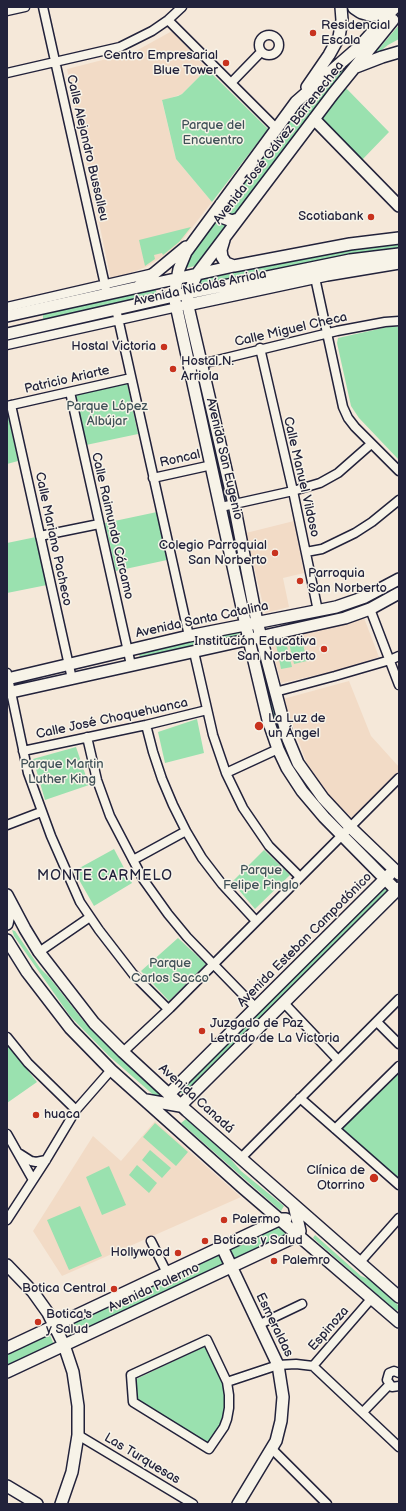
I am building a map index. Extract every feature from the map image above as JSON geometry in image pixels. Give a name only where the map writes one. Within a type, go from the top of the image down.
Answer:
[{"type":"highway","points":[[355,7],[364,13],[374,14],[394,7]]},
{"type":"street","points":[[7,11],[25,7]]},
{"type":"street","name":"Calle Alejandro Bussalleu","points":[[43,7],[106,289]]},
{"type":"street","points":[[7,73],[120,47],[143,36],[168,20],[182,7]]},
{"type":"street","points":[[296,102],[319,70],[336,42],[341,27],[341,7]]},
{"type":"street","name":"Avenida José Gálvez Barrenechea","points":[[174,296],[176,278],[183,257],[192,242],[296,102],[360,46],[394,7]]},
{"type":"street","name":"Avenida José Gálvez Barrenechea","points":[[188,294],[196,274],[314,119],[399,14]]},
{"type":"street","points":[[168,20],[277,129]]},
{"type":"street","points":[[231,83],[261,52]]},
{"type":"street","points":[[355,67],[399,52]]},
{"type":"street","points":[[314,119],[399,206]]},
{"type":"street","points":[[221,204],[220,211],[224,218],[232,221],[238,220]]},
{"type":"street","points":[[225,236],[221,248],[222,255],[226,263],[234,266]]},
{"type":"street","name":"Avenida Nicolás Arriola","points":[[7,307],[106,289],[138,287],[234,266],[350,244],[399,238]]},
{"type":"street","points":[[138,287],[154,272],[192,242]]},
{"type":"street","points":[[370,242],[366,250],[367,254],[372,257]]},
{"type":"street","points":[[350,244],[354,247],[356,252],[354,257],[350,260]]},
{"type":"street","name":"Avenida Nicolás Arriola","points":[[7,334],[42,326],[176,308],[314,273],[350,260],[399,254]]},
{"type":"street","name":"Avenida Nicolás Arriola","points":[[7,345],[117,315],[174,296],[314,273],[349,271],[399,263]]},
{"type":"street","name":"Avenida Nicolás Arriola","points":[[7,316],[39,309],[106,289],[154,272]]},
{"type":"street","points":[[314,273],[343,407],[352,423],[399,471]]},
{"type":"street","name":"Avenida San Eugenio","points":[[188,294],[187,305],[234,504],[260,636],[288,739],[298,763],[323,798],[350,827],[398,870]]},
{"type":"street","name":"Avenida San Eugenio","points":[[174,296],[188,366],[212,465],[248,639],[268,720],[278,749],[287,768],[302,791],[324,818],[385,880],[398,890]]},
{"type":"street","points":[[39,309],[36,313],[36,318],[42,326]]},
{"type":"street","points":[[22,312],[28,320],[24,330]]},
{"type":"street","points":[[117,315],[188,636]]},
{"type":"street","name":"Calle Miguel Checa","points":[[188,366],[327,333],[385,322],[399,321]]},
{"type":"street","name":"Calle Manuel Vildoso","points":[[260,348],[293,491],[318,611]]},
{"type":"street","name":"Patricio Ariarte","points":[[9,406],[131,378]]},
{"type":"street","name":"Calle Raimundo Cárcamo","points":[[70,392],[131,665]]},
{"type":"street","name":"Calle Mariano Pacheco","points":[[9,406],[72,679]]},
{"type":"street","points":[[221,507],[293,491],[329,478],[338,473],[371,444]]},
{"type":"street","name":"Roncal","points":[[153,478],[212,465]]},
{"type":"street","points":[[306,552],[322,549],[355,532],[372,522],[399,500]]},
{"type":"street","points":[[40,536],[100,524]]},
{"type":"street","name":"Avenida Santa Catalina","points":[[7,677],[69,665],[188,636],[318,611],[365,597],[399,578]]},
{"type":"street","name":"Avenida Santa Catalina","points":[[9,692],[345,618],[370,609],[399,593]]},
{"type":"street","points":[[370,609],[399,685]]},
{"type":"street","points":[[194,652],[219,756],[226,773],[243,808],[269,846],[300,877]]},
{"type":"street","points":[[274,692],[390,660],[399,656]]},
{"type":"street","points":[[7,677],[9,692],[28,773],[41,812],[80,902],[133,974],[168,1009]]},
{"type":"street","name":"Calle José Choquehuanca","points":[[23,751],[207,710]]},
{"type":"street","points":[[146,724],[162,779],[186,830],[202,858],[222,884],[256,921]]},
{"type":"street","points":[[87,737],[97,780],[110,816],[143,879],[168,914],[187,937],[256,1008]]},
{"type":"street","points":[[226,773],[278,749]]},
{"type":"street","points":[[123,1052],[399,778]]},
{"type":"street","points":[[7,824],[41,812]]},
{"type":"street","points":[[133,860],[186,830]]},
{"type":"street","name":"Avenida Esteban Campodónico","points":[[174,1101],[256,1008],[385,880],[398,870]]},
{"type":"street","points":[[146,1100],[174,1101],[284,1003],[398,890]]},
{"type":"street","points":[[9,900],[7,922],[25,929]]},
{"type":"street","name":"Avenida Canadá","points":[[9,900],[39,952],[94,1023],[174,1101],[399,1297]]},
{"type":"street","points":[[39,952],[90,916]]},
{"type":"street","points":[[7,940],[27,972],[70,1028],[112,1070],[233,1179],[371,1299],[396,1317]]},
{"type":"street","points":[[241,1158],[399,999]]},
{"type":"street","points":[[284,1003],[338,1060]]},
{"type":"street","points":[[376,1022],[399,1044]]},
{"type":"street","points":[[7,1037],[28,1063],[76,1110]]},
{"type":"street","points":[[335,1129],[399,1066]]},
{"type":"street","points":[[7,1220],[76,1110],[112,1070]]},
{"type":"street","points":[[300,1098],[399,1186]]},
{"type":"street","points":[[174,1101],[176,1128]]},
{"type":"street","points":[[7,1134],[33,1180]]},
{"type":"street","points":[[18,1153],[31,1161],[36,1162],[46,1160]]},
{"type":"street","points":[[294,1205],[300,1231],[299,1235]]},
{"type":"street","points":[[360,1262],[399,1218]]},
{"type":"street","points":[[281,1220],[286,1219],[298,1222],[324,1231]]},
{"type":"street","name":"Avenida Palermo","points":[[7,1348],[281,1220]]},
{"type":"street","name":"Avenida Palermo","points":[[7,1372],[299,1235]]},
{"type":"street","points":[[151,1241],[167,1273]]},
{"type":"street","name":"Esmeraldas","points":[[222,1247],[278,1365],[282,1383],[282,1412],[280,1427],[272,1449],[238,1504]]},
{"type":"street","points":[[7,1266],[33,1292],[55,1325],[64,1345],[73,1372],[79,1412],[78,1435],[72,1472],[61,1504]]},
{"type":"street","name":"Espinoza","points":[[227,1382],[278,1365],[296,1364],[313,1366],[371,1299]]},
{"type":"street","points":[[258,1325],[302,1304]]},
{"type":"street","points":[[207,1340],[227,1382],[229,1408],[227,1419],[224,1427],[209,1449],[133,1402],[131,1375],[207,1340]]},
{"type":"street","points":[[313,1366],[363,1412],[399,1448]]},
{"type":"street","points":[[389,1385],[387,1380],[388,1375],[392,1372],[399,1373]]},
{"type":"street","points":[[363,1412],[389,1385]]},
{"type":"street","points":[[389,1385],[394,1387],[399,1386]]},
{"type":"street","name":"Las Turquesas","points":[[78,1435],[193,1504]]},
{"type":"street","points":[[272,1449],[327,1504]]},
{"type":"street","points":[[7,1486],[37,1504]]},
{"type":"shaded area","points":[[172,31],[207,69],[182,94],[162,101],[176,159],[212,202],[180,243],[165,255],[146,267],[111,280],[67,69],[134,52]]},
{"type":"shaded area","name":"Colegio Parroquial San Norberto","points":[[294,521],[304,573],[283,578],[289,607],[265,613],[246,533]]},
{"type":"shaded area","name":"Institución Educativa San Norberto","points":[[364,618],[379,657],[336,671],[281,683],[270,641],[339,626]]},
{"type":"shaded area","points":[[349,681],[371,736],[399,767],[399,771],[353,819],[325,792],[307,764],[283,699]]},
{"type":"shaded area","points":[[155,1121],[241,1197],[62,1276],[33,1231],[93,1136],[121,1161]]},
{"type":"green space","points":[[399,25],[399,39],[378,53],[376,52]]},
{"type":"green space","points":[[359,52],[361,54],[199,265],[182,269],[283,123],[309,93]]},
{"type":"green space","name":"Parque del Encuentro","points":[[207,69],[268,129],[212,202],[176,159],[162,100],[182,94]]},
{"type":"green space","points":[[345,87],[389,132],[361,161],[320,119]]},
{"type":"green space","points":[[191,227],[179,242],[163,255],[162,253],[154,255],[155,259],[145,266],[139,240]]},
{"type":"green space","points":[[399,242],[399,252],[197,288],[199,280],[383,243]]},
{"type":"green space","points":[[155,288],[157,294],[45,323],[43,320],[43,314]]},
{"type":"green space","points":[[392,326],[399,327],[398,459],[359,418],[351,406],[337,343],[338,338]]},
{"type":"green space","points":[[199,369],[228,500],[221,501],[192,370]]},
{"type":"green space","name":"Parque López Albújar","points":[[127,383],[138,434],[86,445],[75,394]]},
{"type":"green space","points":[[7,411],[18,461],[7,464]]},
{"type":"green space","points":[[230,510],[253,616],[249,616],[226,511]]},
{"type":"green space","points":[[157,512],[167,560],[116,571],[105,523]]},
{"type":"green space","points":[[36,537],[47,585],[7,593],[7,543]]},
{"type":"green space","points":[[239,630],[240,636],[141,661],[139,654]]},
{"type":"green space","points":[[302,640],[307,661],[294,664],[289,643]]},
{"type":"green space","points":[[260,642],[287,746],[345,826],[339,830],[312,798],[295,771],[279,740],[254,643]]},
{"type":"green space","points":[[286,642],[292,667],[281,669],[276,644]]},
{"type":"green space","points":[[197,719],[204,753],[165,763],[158,732]]},
{"type":"green space","name":"Parque Martin Luther King","points":[[76,747],[89,785],[45,800],[33,759]]},
{"type":"green space","points":[[114,849],[132,883],[94,906],[74,871]]},
{"type":"green space","name":"Parque Felipe Pinglo","points":[[264,850],[290,875],[255,909],[232,882]]},
{"type":"green space","points":[[386,886],[388,887],[390,893],[288,990],[188,1094],[183,1094],[180,1092],[183,1085]]},
{"type":"green space","points":[[12,930],[15,931],[40,968],[49,977],[85,1023],[161,1094],[161,1099],[157,1098],[109,1056],[70,1016],[14,936]]},
{"type":"green space","name":"Parque Carlos Sacco","points":[[178,938],[206,964],[169,1001],[141,971]]},
{"type":"green space","points":[[7,1044],[37,1082],[7,1103]]},
{"type":"green space","points":[[399,1068],[399,1179],[341,1128]]},
{"type":"green space","points":[[186,1119],[228,1156],[241,1171],[284,1206],[281,1211],[181,1123]]},
{"type":"green space","points":[[155,1123],[188,1152],[176,1166],[143,1137]]},
{"type":"green space","points":[[150,1150],[171,1168],[162,1178],[142,1160]]},
{"type":"green space","points":[[137,1165],[157,1183],[149,1193],[129,1175]]},
{"type":"green space","points":[[109,1166],[126,1205],[102,1215],[86,1177]]},
{"type":"green space","points":[[80,1206],[102,1256],[69,1270],[47,1220]]},
{"type":"green space","points":[[276,1225],[289,1237],[234,1263],[227,1248]]},
{"type":"green space","points":[[315,1235],[361,1276],[371,1280],[399,1306],[399,1309],[396,1311],[313,1238]]},
{"type":"green space","points":[[218,1252],[224,1266],[71,1338],[65,1325]]},
{"type":"green space","points":[[49,1333],[55,1347],[7,1368],[7,1351]]},
{"type":"green space","points":[[206,1346],[222,1380],[225,1391],[225,1407],[222,1424],[208,1446],[136,1401],[134,1380]]},
{"type":"place","name":"Residencial Escala","points":[[313,33]]},
{"type":"place","name":"Centro Empresarial Blue Tower","points":[[226,63]]},
{"type":"place","name":"Scotiabank","points":[[371,217]]},
{"type":"place","name":"Hostal Victoria","points":[[164,347]]},
{"type":"place","name":"Hostal N. Arriola","points":[[173,369]]},
{"type":"place","name":"Colegio Parroquial San Norberto","points":[[275,553]]},
{"type":"place","name":"Parroquia San Norberto","points":[[300,581]]},
{"type":"place","name":"Institución Educativa San Norberto","points":[[324,649]]},
{"type":"place","name":"La Luz de un Ángel","points":[[259,726]]},
{"type":"place","name":"Juzgado de Paz Letrado de La Victoria","points":[[202,1031]]},
{"type":"place","name":"huaca","points":[[36,1115]]},
{"type":"place","name":"Clínica de Otorrino","points":[[374,1178]]},
{"type":"place","name":"Palermo","points":[[224,1220]]},
{"type":"place","name":"Boticas y Salud","points":[[205,1241]]},
{"type":"place","name":"Hollywood","points":[[178,1253]]},
{"type":"place","name":"Palemro","points":[[274,1261]]},
{"type":"place","name":"Botica Central","points":[[114,1289]]},
{"type":"place","name":"Botica's y Salud","points":[[38,1322]]},
{"type":"district","name":"MONTE CARMELO","points":[[105,876]]}]
